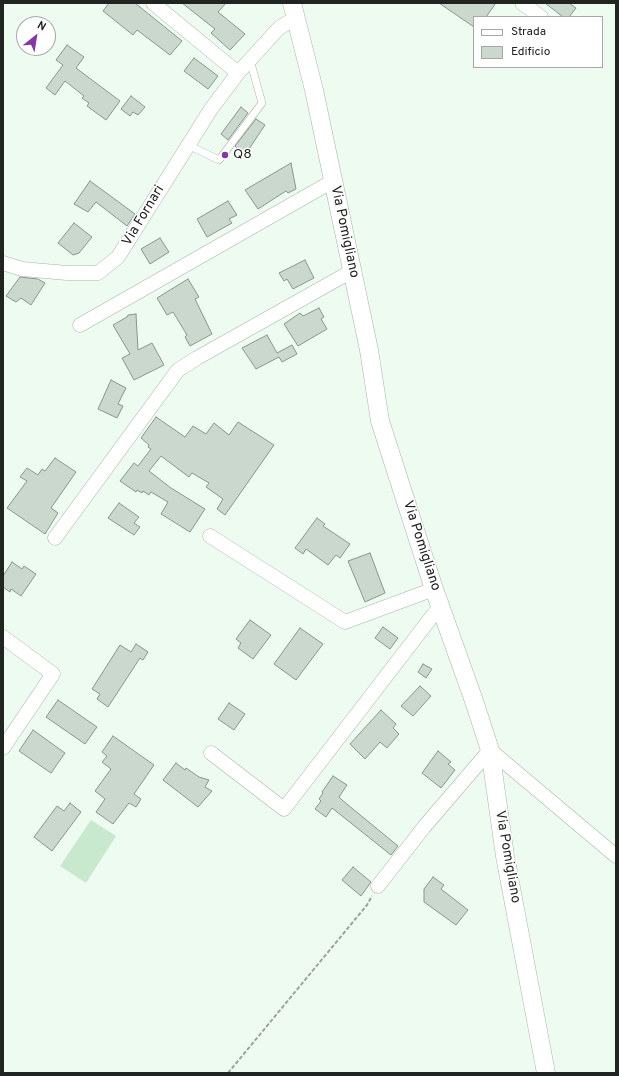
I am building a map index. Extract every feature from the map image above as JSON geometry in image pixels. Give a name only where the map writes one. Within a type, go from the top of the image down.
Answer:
[{"type":"street","points":[[153,3],[238,73]]},
{"type":"street","points":[[522,3],[540,16]]},
{"type":"street","name":"Via Fornari","points":[[3,263],[22,269],[67,273],[98,273],[118,258],[211,109],[238,73],[294,11]]},
{"type":"street","name":"Via Pomigliano","points":[[294,11],[314,90],[352,271],[368,350],[380,421],[434,589],[474,700],[490,750],[505,856],[546,1073]]},
{"type":"street","points":[[80,326],[333,181]]},
{"type":"street","points":[[55,538],[178,370],[352,271]]},
{"type":"street","points":[[210,536],[345,622],[434,589]]},
{"type":"street","points":[[211,753],[284,809],[440,606]]},
{"type":"street","points":[[3,637],[53,674],[3,748]]},
{"type":"street","points":[[378,886],[424,827],[490,750],[616,856]]},
{"type":"lane","points":[[188,145],[219,160],[262,103],[250,60]]},
{"type":"path","points":[[228,1073],[367,905],[378,886]]},
{"type":"green space","points":[[91,820],[116,836],[86,883],[60,866]]},
{"type":"building","points":[[109,3],[135,3],[182,41],[170,55],[137,30],[133,35],[103,11]]},
{"type":"building","points":[[182,3],[226,3],[218,12],[245,34],[230,50],[211,33],[215,29]]},
{"type":"building","points":[[439,3],[496,3],[487,16],[473,16],[473,26]]},
{"type":"building","points":[[545,3],[569,3],[576,8],[570,16],[562,16]]},
{"type":"building","points":[[67,45],[84,57],[76,68],[120,101],[106,120],[87,106],[89,103],[82,98],[84,96],[65,81],[55,95],[46,88],[63,65],[56,60]]},
{"type":"building","points":[[194,58],[218,76],[208,89],[184,71]]},
{"type":"building","points":[[131,96],[145,107],[138,115],[133,112],[130,116],[121,109]]},
{"type":"building","points":[[241,107],[248,113],[228,140],[221,134]]},
{"type":"building","points":[[256,119],[265,125],[245,155],[235,146]]},
{"type":"building","points":[[291,163],[296,189],[288,193],[286,191],[258,209],[245,190]]},
{"type":"building","points":[[90,181],[135,214],[127,226],[96,202],[88,212],[74,204]]},
{"type":"building","points":[[228,201],[237,215],[229,219],[232,223],[207,237],[197,219]]},
{"type":"building","points":[[74,223],[92,237],[79,253],[73,255],[58,243]]},
{"type":"building","points":[[160,238],[169,252],[150,264],[141,249]]},
{"type":"building","points":[[305,260],[314,278],[293,289],[287,279],[284,281],[279,273]]},
{"type":"building","points":[[20,277],[38,279],[45,283],[31,305],[21,298],[16,302],[6,296]]},
{"type":"building","points":[[188,279],[199,297],[195,299],[212,334],[190,346],[185,337],[187,335],[173,312],[167,315],[157,298]]},
{"type":"building","points":[[319,308],[324,317],[321,319],[327,329],[298,346],[284,324],[300,313],[303,316]]},
{"type":"building","points":[[136,314],[138,350],[152,343],[164,365],[134,380],[122,358],[130,354],[113,325],[128,315]]},
{"type":"building","points":[[267,335],[277,353],[292,345],[297,354],[282,362],[279,357],[256,369],[242,348]]},
{"type":"building","points":[[111,380],[126,388],[118,404],[123,406],[117,418],[98,409]]},
{"type":"building","points":[[156,417],[185,437],[193,426],[206,434],[214,423],[229,435],[238,422],[274,445],[225,515],[217,509],[223,499],[206,487],[209,483],[192,473],[189,477],[161,456],[149,471],[171,488],[205,509],[190,532],[161,514],[168,502],[151,492],[149,495],[143,491],[142,493],[137,490],[136,492],[120,481],[134,463],[138,466],[151,449],[148,447],[149,445],[141,438]]},
{"type":"building","points":[[55,458],[76,472],[51,508],[58,513],[45,534],[7,508],[27,481],[20,477],[27,468],[38,475],[42,469],[45,471]]},
{"type":"building","points":[[119,503],[139,517],[134,523],[140,527],[134,535],[108,518]]},
{"type":"building","points":[[317,518],[325,524],[323,526],[350,544],[340,558],[336,555],[328,565],[306,549],[303,554],[295,548]]},
{"type":"building","points":[[370,553],[385,593],[365,602],[348,561]]},
{"type":"building","points":[[12,562],[22,569],[24,566],[36,574],[21,596],[11,589],[10,592],[3,587],[3,576]]},
{"type":"building","points":[[250,620],[271,635],[253,659],[238,648],[241,643],[236,639]]},
{"type":"building","points":[[383,627],[398,638],[390,649],[375,638]]},
{"type":"building","points":[[300,628],[323,644],[296,680],[274,664]]},
{"type":"building","points":[[136,644],[148,652],[143,660],[140,658],[108,707],[97,699],[100,694],[92,689],[120,645],[131,652]]},
{"type":"building","points":[[423,664],[432,669],[426,678],[418,672]]},
{"type":"building","points":[[420,686],[431,696],[413,716],[401,706]]},
{"type":"building","points":[[58,700],[97,727],[85,744],[46,717]]},
{"type":"building","points":[[229,703],[245,714],[234,730],[218,719]]},
{"type":"building","points":[[381,710],[396,724],[393,728],[399,734],[387,748],[380,742],[365,759],[350,744]]},
{"type":"building","points":[[33,730],[65,753],[51,773],[19,751]]},
{"type":"building","points":[[113,736],[154,765],[134,794],[141,799],[136,807],[129,803],[113,824],[96,812],[105,799],[95,791],[111,769],[102,762],[107,756],[102,752]]},
{"type":"building","points":[[438,751],[451,762],[448,764],[455,770],[441,788],[422,773]]},
{"type":"building","points":[[176,763],[185,770],[186,768],[199,777],[209,780],[205,787],[212,791],[198,807],[163,780]]},
{"type":"building","points":[[333,776],[347,785],[339,797],[398,846],[391,855],[332,808],[326,817],[315,809],[321,801],[319,799],[323,793],[322,792]]},
{"type":"building","points":[[70,803],[81,812],[52,851],[34,837],[57,806],[64,811]]},
{"type":"building","points":[[353,867],[371,882],[361,896],[342,880]]},
{"type":"building","points":[[433,877],[444,885],[441,889],[468,910],[456,925],[424,902],[424,889]]},
{"type":"place","name":"Q8","points":[[225,155]]}]
